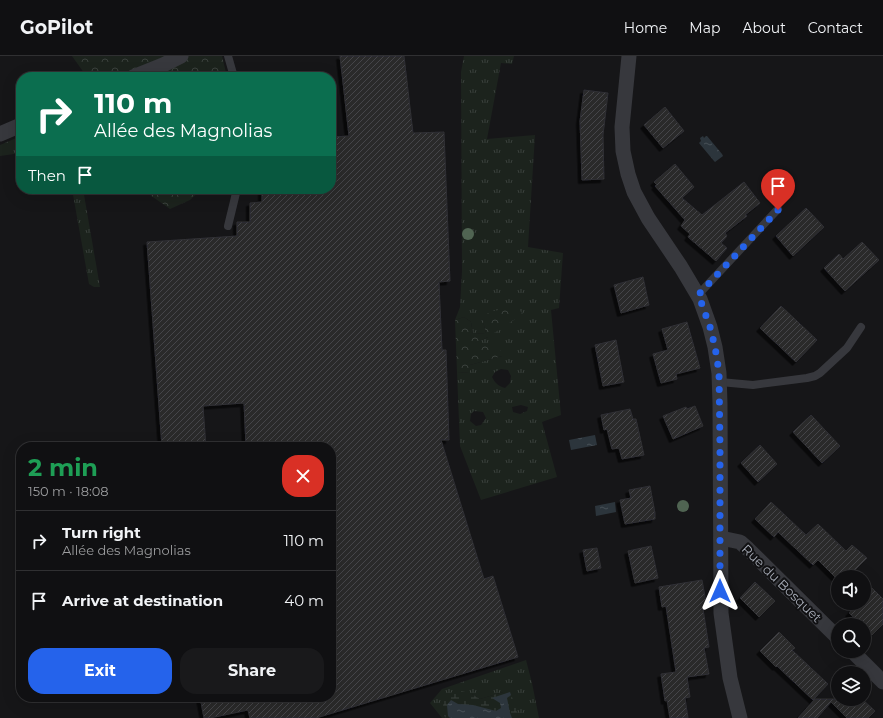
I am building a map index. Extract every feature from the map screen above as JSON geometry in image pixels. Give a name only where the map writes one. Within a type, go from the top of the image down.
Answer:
[{"type":"street","points":[[146,72],[181,56]]},
{"type":"street","points":[[629,56],[622,127],[623,151],[628,174],[634,192],[648,218],[698,295],[715,347],[720,382],[721,613],[730,678],[740,718]]},
{"type":"street","points":[[0,134],[16,127]]},
{"type":"street","name":"Rue du Bosquet","points":[[721,538],[740,542],[748,548],[831,631]]},
{"type":"street","points":[[859,658],[883,682]]},
{"type":"lane","points":[[228,56],[233,72]]},
{"type":"lane","points":[[228,226],[237,194]]},
{"type":"lane","points":[[698,295],[778,210]]},
{"type":"lane","points":[[720,382],[753,385],[815,376],[847,348],[861,328]]},
{"type":"green space","points":[[72,56],[222,56],[226,72],[83,72]]},
{"type":"green space","points":[[464,56],[514,56],[512,64],[501,63],[487,139],[535,135],[528,247],[563,253],[559,308],[551,310],[561,415],[542,422],[557,477],[481,500],[460,446],[457,372],[470,373],[470,365],[502,356],[472,344],[488,337],[482,317],[486,333],[473,334],[471,322],[464,317],[455,320],[460,307],[462,271],[461,72]],"holes":[[[501,369],[508,370],[511,376],[510,383],[505,388],[497,384],[492,377],[495,372]],[[521,405],[528,407],[527,411],[520,414],[513,412],[512,407]],[[474,411],[483,412],[486,418],[481,425],[476,426],[470,421],[471,414]]]},
{"type":"green space","points":[[16,138],[16,154],[0,156],[0,145]]},
{"type":"green space","points":[[73,194],[84,194],[100,287],[94,287],[89,284]]},
{"type":"green space","points":[[197,194],[190,200],[170,209],[150,195]]},
{"type":"green space","points":[[515,306],[523,314],[488,337],[473,344],[499,345],[502,356],[470,365],[470,373],[457,372],[455,320],[464,317],[471,322],[473,334],[486,333],[482,317],[490,312]]},
{"type":"green space","points":[[526,660],[539,718],[519,718],[503,692],[480,699],[472,694],[443,715],[446,718],[442,718],[430,703],[442,689]]},
{"type":"green space","points":[[462,691],[472,694],[480,699],[503,692],[510,692],[519,718],[446,718],[443,715],[443,704],[445,697],[448,694]]},
{"type":"water","points":[[703,136],[704,138],[707,136],[723,156],[715,162],[699,143],[701,141],[700,138]]},
{"type":"water","points":[[595,435],[597,445],[571,450],[569,440]]},
{"type":"water","points":[[615,502],[616,512],[596,516],[595,506]]},
{"type":"water","points":[[510,692],[511,695],[507,698],[512,718],[450,718],[448,716],[447,705],[451,700],[458,704],[473,705],[496,711],[501,708],[500,703],[492,698]]},
{"type":"building","points":[[340,56],[404,56],[413,133],[444,132],[450,281],[439,282],[442,350],[446,350],[449,440],[441,440],[484,579],[493,576],[518,657],[316,718],[250,718],[248,710],[204,718],[201,702],[336,702],[336,442],[246,442],[244,403],[203,406],[206,442],[162,442],[147,242],[237,236],[237,222],[250,222],[250,203],[262,202],[262,194],[336,194],[336,137],[349,136]]},
{"type":"building","points":[[584,90],[608,93],[603,135],[604,179],[582,180],[580,121]]},
{"type":"building","points":[[665,107],[684,131],[663,148],[644,125]]},
{"type":"building","points":[[675,164],[694,187],[682,198],[702,215],[744,182],[760,203],[745,215],[747,216],[725,233],[727,236],[721,243],[727,248],[716,261],[688,237],[690,234],[681,226],[685,220],[655,186],[657,185],[654,182]]},
{"type":"building","points":[[806,208],[824,227],[793,256],[776,236]]},
{"type":"building","points":[[862,242],[879,260],[845,291],[824,268],[839,254],[843,259]]},
{"type":"building","points":[[643,277],[649,305],[621,313],[614,285]]},
{"type":"building","points":[[781,306],[817,340],[796,362],[760,328]]},
{"type":"building","points":[[687,322],[700,368],[676,374],[677,379],[661,383],[653,354],[668,350],[662,329]]},
{"type":"building","points":[[616,340],[624,382],[603,386],[595,345]]},
{"type":"building","points":[[695,406],[703,426],[673,439],[663,416],[686,407],[687,409]]},
{"type":"building","points":[[630,409],[633,419],[636,419],[644,455],[622,459],[619,448],[612,449],[607,429],[604,430],[601,415]]},
{"type":"building","points":[[811,415],[840,446],[822,463],[793,432]]},
{"type":"building","points":[[760,445],[777,464],[758,482],[741,463]]},
{"type":"building","points":[[650,486],[655,519],[625,524],[620,500],[631,498],[629,490]]},
{"type":"building","points":[[771,502],[806,535],[818,524],[846,551],[852,545],[867,558],[855,570],[831,570],[831,573],[818,560],[813,565],[778,532],[774,537],[755,519]]},
{"type":"building","points":[[651,546],[658,578],[635,583],[628,551]]},
{"type":"building","points":[[597,548],[601,568],[587,571],[583,550]]},
{"type":"building","points":[[702,580],[707,608],[703,609],[709,647],[704,648],[709,674],[687,677],[690,697],[685,698],[688,718],[670,718],[667,700],[665,701],[661,674],[676,672],[666,606],[662,607],[659,587]]},
{"type":"building","points":[[755,582],[775,601],[759,617],[740,598]]},
{"type":"building","points":[[872,588],[883,599],[883,624],[872,635],[871,618],[854,618],[849,613],[852,610],[871,610]]},
{"type":"building","points":[[779,632],[795,648],[792,650],[828,684],[813,700],[760,651]]},
{"type":"building","points":[[815,699],[831,699],[831,702],[817,718],[798,718]]},
{"type":"building","points":[[835,706],[870,706],[875,711],[868,718],[847,718]]},
{"type":"route","points":[[720,591],[721,506],[719,372],[710,327],[698,295],[778,210]]}]
